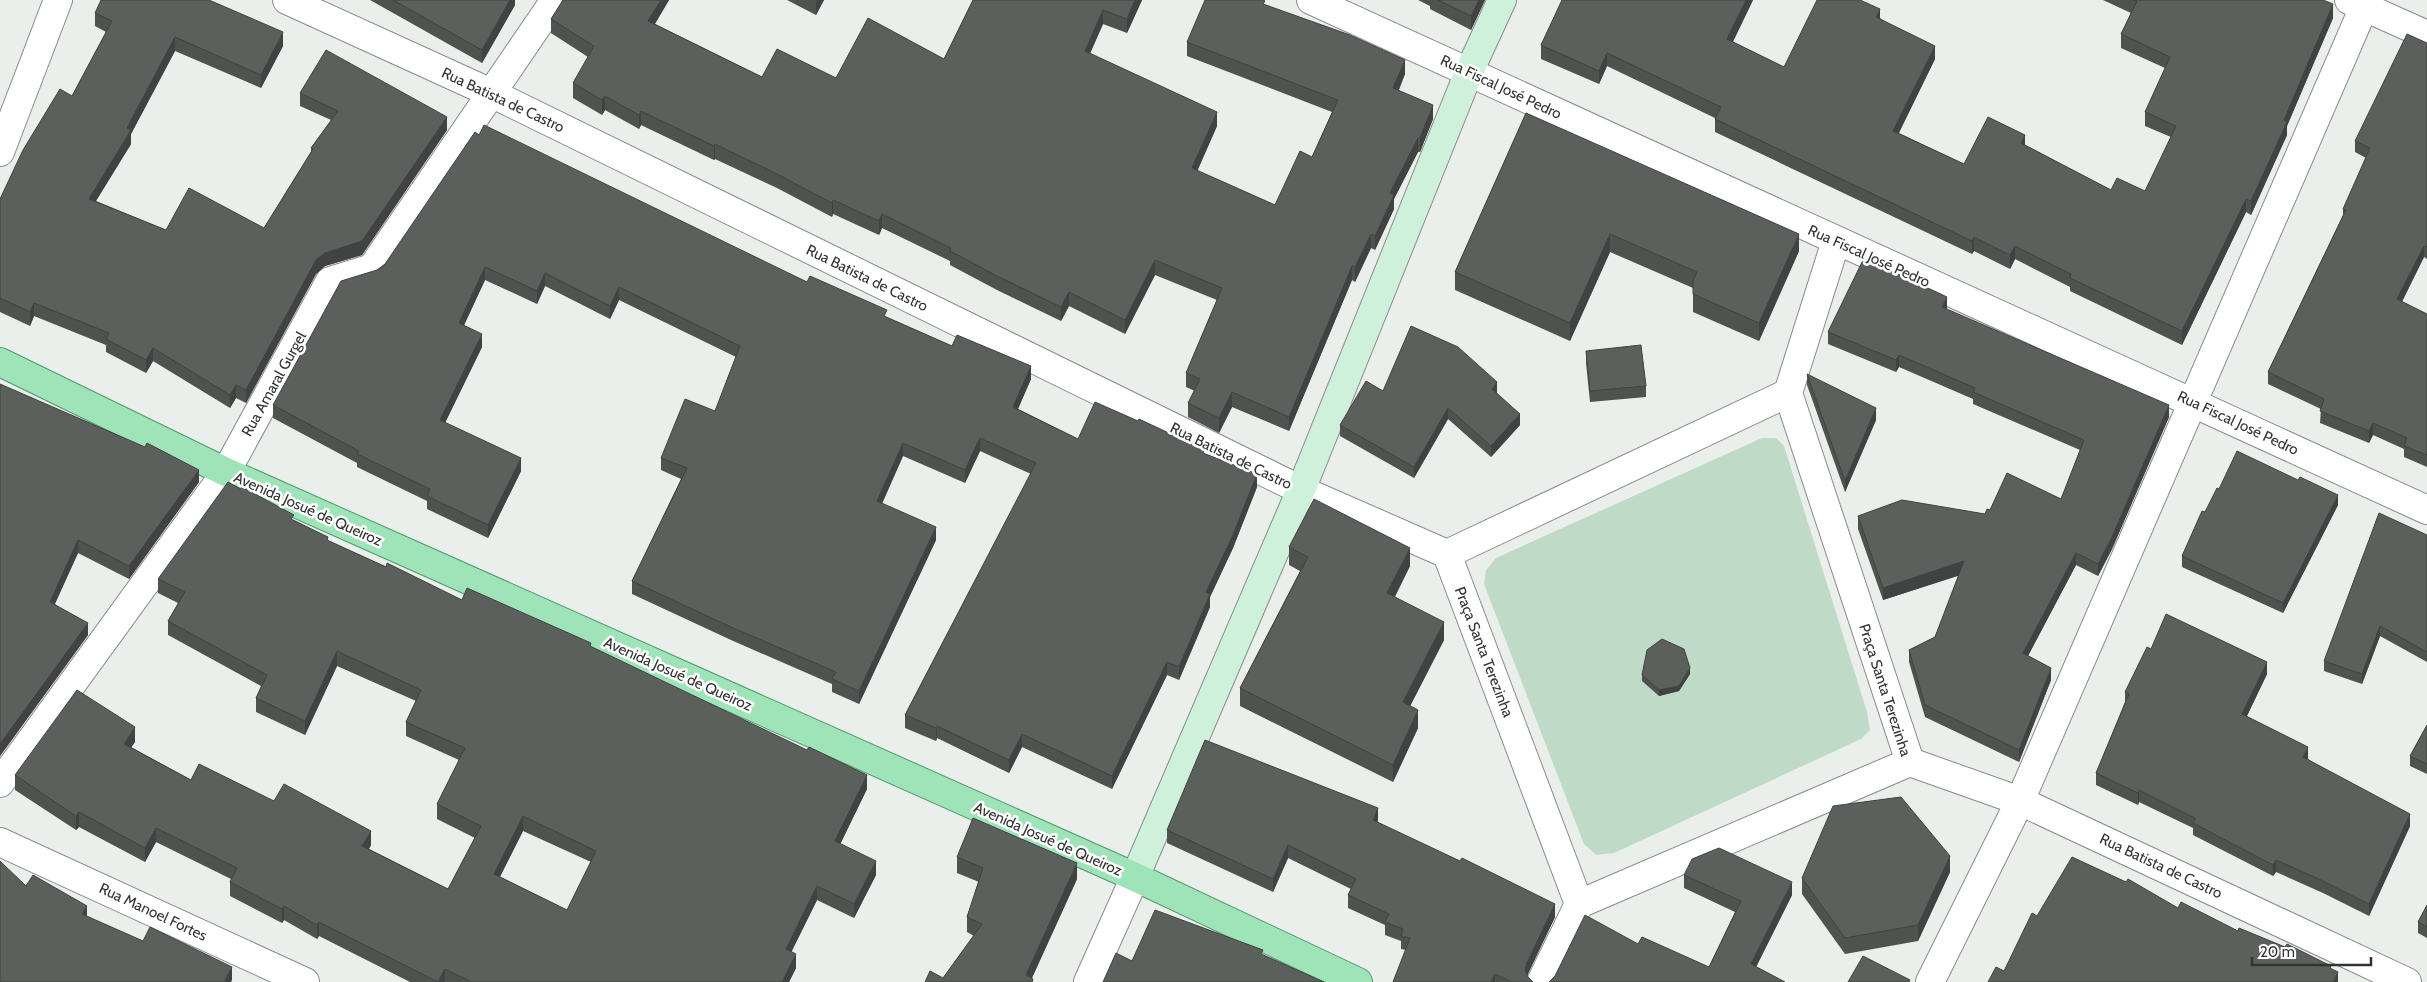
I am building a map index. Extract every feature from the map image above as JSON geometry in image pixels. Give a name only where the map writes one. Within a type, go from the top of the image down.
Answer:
[{"type":"main road","points":[[1135,877],[1301,490],[1469,72],[1502,0]]},
{"type":"main road","name":"Avenida Josué de Queiroz","points":[[0,362],[226,472],[1135,877],[1358,982]]},
{"type":"street","points":[[0,152],[58,0]]},
{"type":"street","name":"Rua Batista de Castro","points":[[287,0],[491,94],[1301,490],[1447,554]]},
{"type":"street","name":"Rua Amaral Gurgel","points":[[0,784],[226,472],[330,281],[372,268],[555,0]]},
{"type":"street","name":"Rua Fiscal José Pedro","points":[[1311,0],[2427,510]]},
{"type":"street","points":[[1930,982],[2020,801],[2193,402],[2360,2],[2427,35]]},
{"type":"street","points":[[1447,554],[1788,393],[1836,241]]},
{"type":"street","name":"Praça Santa Terezinha","points":[[1447,554],[1579,904],[1910,762],[1788,393]]},
{"type":"street","name":"Rua Batista de Castro","points":[[1910,762],[2020,801],[2407,982]]},
{"type":"street","name":"Rua Manoel Fortes","points":[[0,842],[305,982]]},
{"type":"street","points":[[1088,982],[1135,877]]},
{"type":"street","points":[[1541,982],[1579,904]]},
{"type":"green space","points":[[1762,438],[1776,438],[1784,446],[1867,712],[1870,730],[1861,739],[1614,853],[1596,855],[1584,844],[1484,584],[1486,570],[1496,558]]},
{"type":"building","points":[[101,0],[209,0],[283,32],[261,75],[175,37],[127,128],[131,130],[89,199],[166,230],[189,188],[264,228],[313,149],[311,148],[338,111],[300,93],[326,50],[447,117],[362,241],[325,253],[316,260],[246,390],[236,385],[230,395],[153,348],[146,360],[106,339],[109,333],[34,303],[30,312],[0,298],[0,199],[23,150],[60,89],[72,96],[112,21],[95,13]]},
{"type":"building","points":[[393,0],[510,0],[482,50]]},
{"type":"building","points":[[563,0],[661,0],[648,21],[762,77],[777,49],[836,78],[868,18],[944,59],[973,0],[1135,0],[1127,19],[1103,10],[1085,51],[1217,112],[1192,168],[1275,205],[1300,151],[1312,157],[1338,100],[1187,42],[1205,0],[1263,0],[1265,1],[1263,4],[1350,35],[1405,60],[1393,88],[1433,105],[1420,138],[1418,138],[1390,193],[1394,195],[1375,236],[1371,234],[1355,267],[1352,266],[1289,417],[1232,392],[1219,418],[1188,403],[1200,379],[1186,373],[1222,288],[1155,260],[1125,320],[1069,292],[1061,307],[997,276],[950,251],[951,248],[882,214],[879,221],[833,200],[832,203],[715,144],[714,146],[641,111],[639,115],[605,96],[602,100],[573,83],[594,46],[551,19]]},
{"type":"building","points":[[1438,0],[1479,0],[1471,16]]},
{"type":"building","points":[[1562,0],[1746,0],[1727,39],[1784,67],[1817,0],[1860,0],[1880,9],[1876,17],[1935,46],[1893,131],[1964,164],[1988,117],[2025,135],[2021,143],[2111,190],[2117,178],[2145,191],[2176,126],[2145,112],[2170,57],[2121,34],[2137,1],[2133,0],[2323,0],[2333,4],[2284,120],[2287,122],[2251,201],[2246,199],[2182,331],[2070,278],[2071,274],[2015,246],[2010,255],[1974,237],[1972,241],[1715,119],[1721,107],[1607,53],[1599,71],[1541,45]]},
{"type":"building","points":[[2407,34],[2427,43],[2427,247],[2424,246],[2397,299],[2427,314],[2427,455],[2404,446],[2407,438],[2373,423],[2369,431],[2320,411],[2324,399],[2268,372],[2346,210],[2343,209],[2370,148],[2355,141]]},
{"type":"building","points":[[1526,113],[1799,234],[1759,323],[1693,294],[1693,281],[1697,272],[1610,234],[1570,323],[1455,272]]},
{"type":"building","points":[[484,125],[807,282],[810,276],[887,310],[884,316],[952,346],[957,335],[1031,366],[1013,407],[1078,439],[1095,402],[1173,435],[1175,432],[1205,448],[1203,453],[1257,474],[1233,535],[1206,592],[1210,594],[1179,667],[1167,662],[1112,776],[1022,734],[1009,760],[937,726],[936,728],[905,715],[1036,463],[980,438],[965,470],[903,443],[877,501],[936,527],[859,691],[832,679],[836,672],[731,627],[632,581],[687,468],[661,458],[685,399],[715,411],[740,346],[619,287],[610,306],[545,273],[537,291],[485,267],[459,323],[482,334],[440,420],[521,458],[488,525],[427,496],[430,489],[357,454],[359,451],[273,405],[341,281],[377,270],[385,264],[475,132],[479,135]]},
{"type":"building","points":[[1864,258],[1947,297],[1942,307],[2169,405],[2112,537],[2098,564],[2076,553],[2023,653],[2051,668],[2019,750],[1925,705],[1909,650],[1935,637],[1964,561],[1883,588],[1858,516],[1902,500],[1985,514],[1987,509],[1990,510],[2007,473],[2061,499],[2084,440],[1973,392],[1975,388],[1899,355],[1896,360],[1828,332]]},
{"type":"building","points":[[1411,326],[1458,347],[1497,382],[1492,389],[1520,414],[1491,446],[1448,408],[1414,467],[1340,425],[1366,381],[1383,391]]},
{"type":"building","points":[[1641,345],[1646,386],[1590,391],[1586,351]]},
{"type":"building","points":[[1807,374],[1876,408],[1845,481]]},
{"type":"building","points":[[0,384],[145,447],[147,443],[199,470],[129,566],[78,540],[50,602],[88,623],[0,744]]},
{"type":"building","points":[[2237,451],[2298,480],[2300,477],[2338,495],[2283,603],[2182,556],[2202,511],[2205,512],[2217,488],[2219,489]]},
{"type":"building","points":[[228,482],[241,489],[242,487],[294,515],[291,519],[328,537],[327,540],[386,567],[387,563],[462,600],[467,588],[591,643],[590,646],[807,750],[809,747],[867,775],[835,841],[876,861],[854,904],[817,886],[786,949],[796,954],[782,982],[472,982],[445,969],[438,982],[319,922],[317,925],[284,906],[282,909],[230,882],[237,868],[156,828],[145,848],[79,812],[76,816],[15,775],[77,690],[135,727],[124,744],[191,780],[199,764],[274,801],[284,784],[371,831],[362,846],[448,889],[481,826],[437,804],[465,748],[406,722],[421,690],[337,651],[305,721],[256,698],[267,675],[168,621],[185,592],[158,579]],"holes":[[[523,816],[596,851],[567,910],[494,874]]]},
{"type":"building","points":[[1314,499],[1410,548],[1387,593],[1444,622],[1403,702],[1418,710],[1393,765],[1240,688],[1308,557],[1289,547]]},
{"type":"building","points":[[2379,513],[2427,535],[2427,652],[2380,626],[2362,674],[2324,661]]},
{"type":"building","points":[[2166,614],[2267,662],[2242,714],[2308,747],[2303,757],[2410,814],[2369,904],[2276,860],[2273,865],[2193,823],[2195,818],[2139,790],[2138,793],[2096,773],[2129,694],[2125,692],[2147,647],[2151,649]]},
{"type":"building","points":[[1662,639],[1684,649],[1690,668],[1679,686],[1659,690],[1642,675],[1647,650]]},
{"type":"building","points":[[2427,725],[2427,764],[2410,756]]},
{"type":"building","points":[[1205,740],[1378,808],[1373,820],[1460,861],[1462,858],[1555,904],[1525,970],[1533,982],[1512,982],[1495,974],[1491,982],[1393,982],[1410,938],[1401,936],[1403,929],[1385,922],[1389,914],[1348,895],[1356,879],[1288,845],[1273,879],[1167,830]]},
{"type":"building","points":[[1901,797],[1950,856],[1918,925],[1845,938],[1802,878],[1833,806]]},
{"type":"building","points":[[973,818],[1077,863],[1026,975],[1033,979],[1032,982],[925,982],[930,971],[943,978],[982,924],[967,917],[983,868],[957,857]]},
{"type":"building","points":[[1719,848],[1792,882],[1751,964],[1785,982],[1549,982],[1555,976],[1585,915],[1638,944],[1642,937],[1709,967],[1741,901],[1684,875],[1692,859]]},
{"type":"building","points":[[2072,857],[2126,882],[2128,879],[2178,908],[2181,902],[2238,931],[2239,928],[2285,947],[2287,944],[2331,966],[2330,968],[2338,972],[2333,982],[1988,982],[1996,967],[2004,971],[2032,913],[2037,916]]},
{"type":"building","points":[[0,861],[26,886],[33,875],[87,906],[82,914],[143,941],[150,927],[232,967],[224,982],[0,982]]},
{"type":"building","points":[[2427,905],[2427,927],[2418,922]]},
{"type":"building","points":[[1155,910],[1263,950],[1261,954],[1324,982],[1103,982],[1116,953],[1132,961]]},
{"type":"building","points":[[1863,956],[1910,980],[1909,982],[1848,982]]}]
